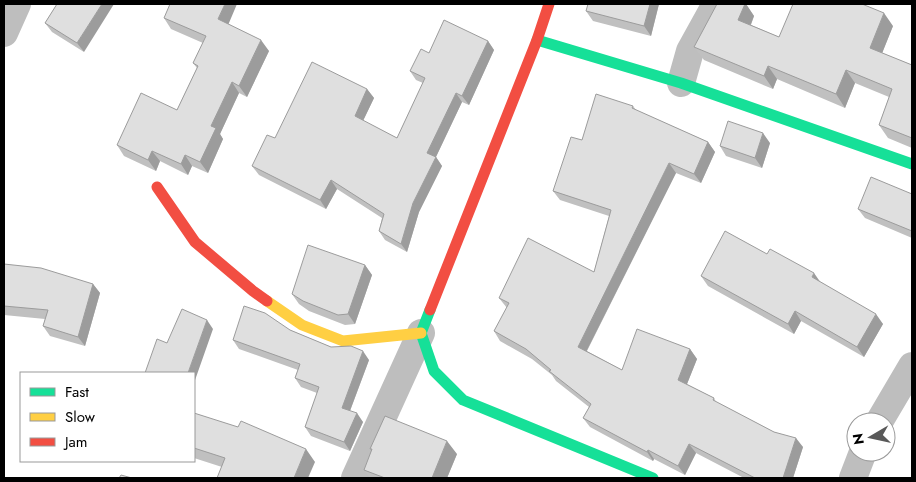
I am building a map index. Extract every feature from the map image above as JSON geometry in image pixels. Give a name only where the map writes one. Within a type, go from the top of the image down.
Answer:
[{"type":"street","points":[[4,33],[17,4]]},
{"type":"street","points":[[355,478],[421,333],[537,40],[549,4]]},
{"type":"street","points":[[680,84],[690,52],[716,4]]},
{"type":"street","points":[[537,40],[680,84],[912,164]]},
{"type":"street","points":[[157,188],[195,242],[253,291],[302,325],[343,342],[421,333]]},
{"type":"street","points":[[421,333],[434,371],[463,400],[653,478]]},
{"type":"street","points":[[885,412],[912,366]]},
{"type":"street","points":[[853,478],[859,462]]},
{"type":"building","points":[[57,4],[102,4],[77,43],[45,23]]},
{"type":"building","points":[[170,4],[225,4],[218,19],[261,40],[239,86],[232,82],[211,126],[216,128],[200,162],[185,155],[181,164],[152,151],[148,160],[117,145],[141,93],[177,110],[198,66],[193,63],[206,36],[164,18]]},
{"type":"building","points":[[588,4],[650,4],[644,26],[586,11]]},
{"type":"building","points":[[717,4],[745,4],[738,20],[779,37],[793,4],[862,4],[884,13],[870,48],[912,65],[912,138],[879,125],[892,89],[846,70],[836,94],[768,66],[764,76],[694,47]]},
{"type":"building","points":[[444,20],[488,41],[462,96],[456,93],[427,153],[436,157],[413,203],[401,244],[379,231],[384,214],[331,180],[320,200],[252,166],[267,135],[275,138],[312,62],[367,89],[355,116],[397,138],[425,78],[410,71],[421,49],[429,53]]},
{"type":"building","points":[[596,94],[633,106],[632,108],[708,142],[694,174],[669,163],[578,347],[622,370],[637,329],[690,349],[678,380],[774,432],[796,438],[783,478],[755,478],[689,444],[678,466],[648,450],[647,452],[583,418],[591,404],[549,371],[551,370],[526,349],[494,331],[509,303],[499,298],[528,238],[594,272],[611,210],[553,191],[571,137],[582,140]]},
{"type":"building","points":[[728,121],[763,133],[755,158],[720,146]]},
{"type":"building","points":[[871,177],[912,194],[912,231],[858,209]]},
{"type":"building","points":[[725,231],[767,254],[770,249],[814,273],[812,277],[876,314],[857,347],[795,311],[788,324],[701,276]]},
{"type":"building","points":[[308,245],[365,265],[348,314],[338,315],[303,301],[292,294]]},
{"type":"building","points":[[4,264],[41,268],[93,284],[78,337],[43,326],[48,310],[4,306]]},
{"type":"building","points":[[244,306],[265,313],[290,330],[331,347],[351,346],[363,351],[342,408],[357,413],[344,442],[305,427],[319,387],[295,378],[300,364],[233,340]]},
{"type":"building","points":[[182,309],[207,320],[188,372],[145,372],[157,339],[167,343]]},
{"type":"building","points":[[195,413],[238,427],[241,421],[306,449],[294,478],[217,478],[225,458],[195,448]]},
{"type":"building","points":[[385,416],[447,441],[432,478],[385,478],[364,470],[372,449],[370,449]]},
{"type":"building","points":[[121,475],[132,478],[119,478]]},
{"type":"traffic: fast","points":[[537,40],[681,83],[912,164]]},
{"type":"traffic: fast","points":[[430,310],[421,333],[434,371],[463,400],[653,478]]},
{"type":"traffic: slow","points":[[267,301],[302,325],[343,341],[421,333]]},
{"type":"traffic: jam","points":[[430,310],[537,40],[549,4]]},
{"type":"traffic: jam","points":[[157,187],[195,242],[267,301]]}]
